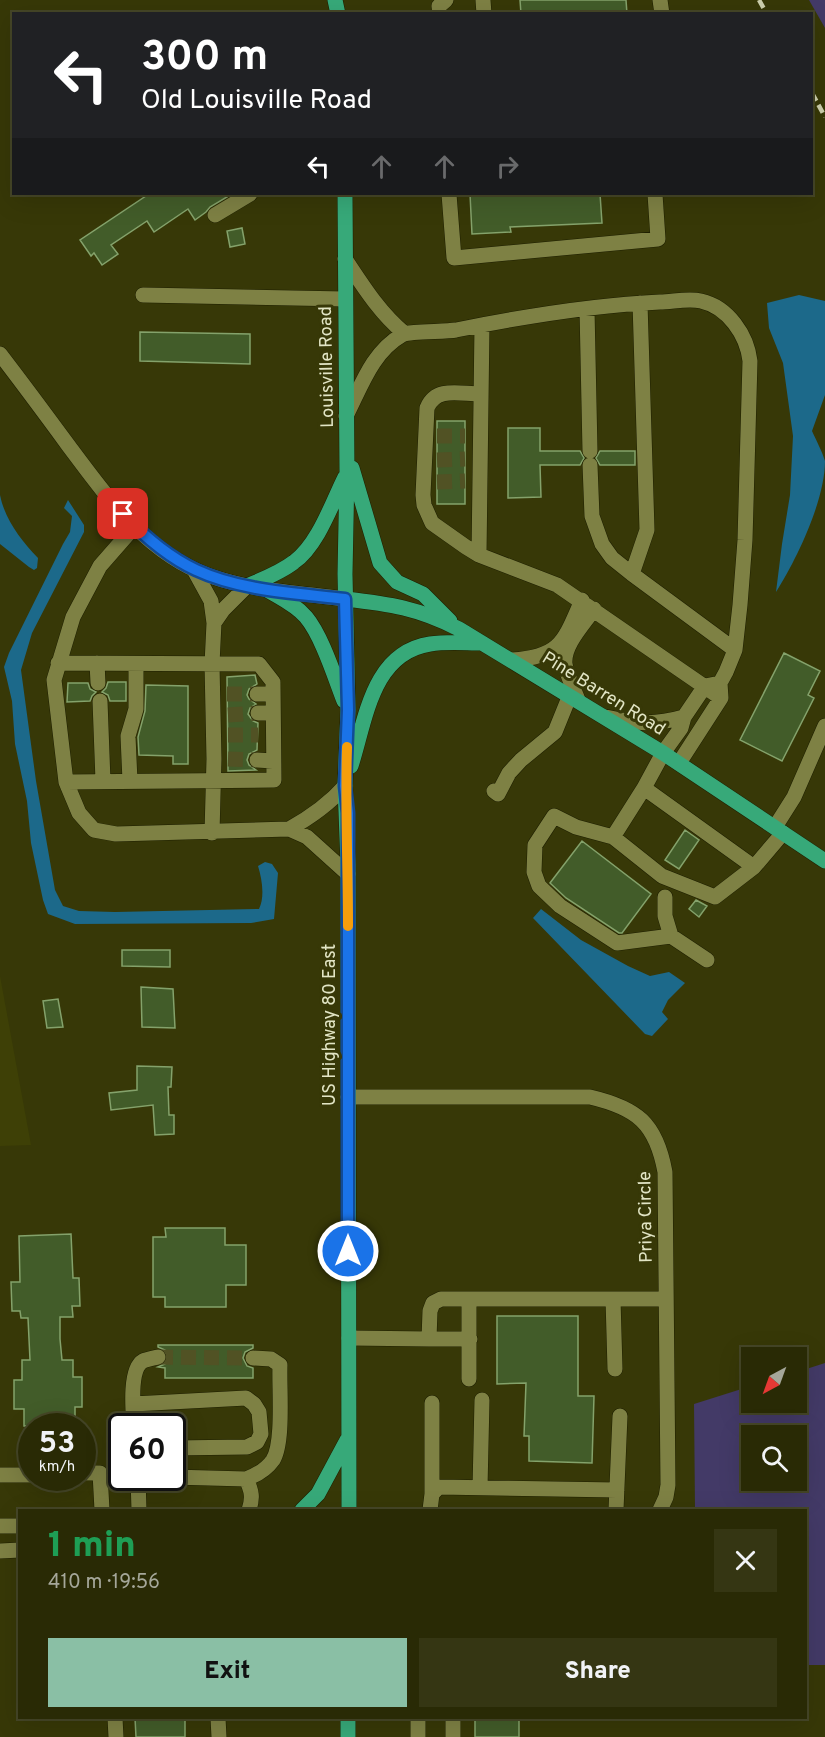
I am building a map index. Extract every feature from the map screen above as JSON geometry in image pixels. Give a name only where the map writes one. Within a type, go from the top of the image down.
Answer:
[{"type":"main road","name":"Louisville Road","points":[[345,195],[347,446],[345,540]]},
{"type":"main road","points":[[347,446],[380,562],[397,582],[423,594],[459,629]]},
{"type":"main road","points":[[248,586],[282,570],[303,555],[316,535],[347,472]]},
{"type":"main road","name":"US Highway 80 East","points":[[345,540],[348,710],[345,786],[348,813],[349,1509]]},
{"type":"main road","points":[[264,588],[308,618],[348,710]]},
{"type":"main road","name":"Pine Barren Road","points":[[345,599],[406,607],[459,629],[679,763],[825,861]]},
{"type":"main road","points":[[345,786],[378,680],[390,664],[406,652],[431,644],[485,644]]},
{"type":"main road","points":[[303,1509],[318,1494],[349,1438]]},
{"type":"main road","points":[[348,1719],[348,1737]]},
{"type":"street","points":[[215,215],[248,195]]},
{"type":"street","points":[[449,195],[454,258],[658,239],[656,195]]},
{"type":"street","points":[[345,259],[372,301],[404,333]]},
{"type":"street","points":[[143,295],[345,299]]},
{"type":"street","points":[[346,416],[379,354],[404,333],[441,333],[587,309],[699,300],[710,304],[732,322],[748,347],[750,361],[745,540],[741,605],[735,650],[726,672],[712,684],[684,717],[681,728],[663,753],[613,837]]},
{"type":"street","points":[[632,574],[647,530],[640,303]]},
{"type":"street","points":[[587,309],[592,516],[602,544],[612,558],[632,574],[735,650]]},
{"type":"street","points":[[479,555],[472,481],[472,436],[480,394],[482,325]]},
{"type":"street","points":[[0,354],[111,502],[166,553],[194,570],[228,582],[345,599]]},
{"type":"street","points":[[480,394],[441,393],[430,401],[427,408],[431,436],[431,460],[430,482],[424,505],[432,523],[479,555],[548,580],[712,684],[721,698],[679,763]]},
{"type":"street","points":[[135,526],[100,566],[73,617],[54,680],[66,782],[79,813],[94,830],[117,834],[289,829],[308,819],[331,802],[345,786]]},
{"type":"street","points":[[194,570],[211,601],[214,622],[212,664],[220,694],[221,759],[213,781],[212,833]]},
{"type":"street","points":[[214,622],[248,586]]},
{"type":"street","points":[[512,660],[542,655],[559,645],[588,605]]},
{"type":"street","points":[[494,791],[498,794],[509,773],[555,732],[574,698],[565,666],[565,656],[588,605]]},
{"type":"street","points":[[58,663],[259,664],[273,682],[265,694],[265,713],[266,735],[273,761],[274,780],[66,782]]},
{"type":"street","points":[[97,663],[98,682]]},
{"type":"street","points":[[130,781],[128,736],[136,709],[136,664]]},
{"type":"street","points":[[100,701],[103,781]]},
{"type":"street","points":[[605,717],[648,724],[684,717]]},
{"type":"street","points":[[671,936],[617,943],[560,906],[539,886],[534,872],[535,845],[554,816],[576,827],[613,837],[662,876],[715,897],[754,867],[779,830],[825,726]]},
{"type":"street","points":[[257,760],[273,761]]},
{"type":"street","points":[[644,788],[754,867]]},
{"type":"street","points":[[289,829],[307,837],[348,874]]},
{"type":"street","points":[[665,897],[665,916],[671,936],[707,960]]},
{"type":"street","name":"Priya Circle","points":[[348,1097],[590,1097],[626,1108],[642,1119],[654,1133],[661,1151],[665,1172],[668,1485],[660,1509]]},
{"type":"street","points":[[429,1339],[430,1311],[433,1303],[441,1299],[666,1299]]},
{"type":"street","points":[[469,1379],[470,1299]]},
{"type":"street","points":[[613,1299],[615,1369]]},
{"type":"street","points":[[348,1338],[470,1339]]},
{"type":"street","points":[[133,1413],[134,1381],[138,1367],[144,1360],[158,1358]]},
{"type":"street","points":[[186,1477],[246,1479],[261,1473],[272,1462],[278,1449],[279,1365],[271,1359],[253,1358]]},
{"type":"street","points":[[133,1404],[246,1398],[259,1412],[261,1434],[257,1442],[247,1447],[186,1448]]},
{"type":"street","points":[[480,1488],[482,1400]]},
{"type":"street","points":[[430,1509],[432,1403]]},
{"type":"street","points":[[616,1509],[620,1416]]},
{"type":"street","points":[[96,1473],[100,1473],[102,1509]]},
{"type":"street","points":[[0,1475],[18,1474]]},
{"type":"street","points":[[246,1479],[251,1488],[252,1500],[249,1509]]},
{"type":"street","points":[[432,1494],[439,1487],[617,1490]]},
{"type":"street","points":[[138,1491],[139,1509]]},
{"type":"street","points":[[0,1526],[18,1526]]},
{"type":"street","points":[[0,1551],[18,1550]]},
{"type":"street","points":[[115,1719],[116,1737]]},
{"type":"street","points":[[219,1719],[219,1737]]},
{"type":"street","points":[[418,1719],[418,1737]]},
{"type":"street","points":[[453,1719],[453,1737]]},
{"type":"shaded area","points":[[809,0],[825,0],[825,28]]},
{"type":"shaded area","points":[[0,976],[31,1145],[0,1146]]},
{"type":"shaded area","points":[[825,1363],[825,1665],[807,1665],[807,1509],[695,1509],[694,1404],[741,1389],[741,1413],[807,1413],[807,1369]]},
{"type":"water","points":[[799,295],[825,301],[825,395],[812,431],[825,461],[824,476],[808,529],[793,563],[776,592],[790,495],[793,436],[783,363],[769,328],[767,303]]},
{"type":"water","points":[[0,495],[14,529],[38,558],[37,568],[34,570],[0,544]]},
{"type":"water","points":[[68,500],[84,525],[84,532],[32,633],[21,670],[36,781],[55,890],[63,906],[79,911],[259,909],[262,888],[258,866],[265,862],[272,864],[278,873],[274,919],[251,923],[75,924],[48,914],[31,843],[27,801],[15,744],[12,701],[4,667],[70,532],[72,516],[64,508]]},
{"type":"water","points":[[541,909],[581,940],[628,966],[650,976],[669,972],[685,983],[668,1000],[662,1012],[668,1019],[652,1036],[645,1034],[533,918]]},
{"type":"building","points":[[520,0],[626,0],[627,12],[521,12]]},
{"type":"building","points":[[148,195],[230,195],[210,207],[195,220],[188,209],[154,232],[147,221],[111,245],[118,254],[102,265],[94,253],[91,256],[80,240]]},
{"type":"building","points":[[470,195],[600,195],[602,223],[510,227],[511,232],[472,234]]},
{"type":"building","points":[[242,228],[245,244],[230,247],[227,231]]},
{"type":"building","points":[[140,332],[250,334],[250,364],[140,361]]},
{"type":"building","points":[[437,421],[465,421],[465,504],[437,504]]},
{"type":"building","points":[[508,428],[540,428],[540,451],[580,451],[584,458],[580,465],[540,465],[541,497],[508,498]]},
{"type":"building","points":[[600,451],[635,451],[635,465],[600,465],[596,458]]},
{"type":"building","points":[[784,653],[820,671],[808,695],[814,698],[782,761],[740,740]]},
{"type":"building","points":[[255,675],[257,684],[249,689],[247,695],[256,704],[250,708],[248,714],[253,721],[258,723],[257,750],[249,754],[247,760],[249,765],[256,770],[228,771],[227,677]]},
{"type":"building","points":[[108,682],[126,682],[126,701],[110,701],[108,695],[102,692]]},
{"type":"building","points":[[68,683],[88,683],[90,689],[96,692],[90,701],[67,702]]},
{"type":"building","points":[[146,685],[188,686],[188,764],[173,764],[173,756],[139,755],[138,737],[145,711]]},
{"type":"building","points":[[685,830],[699,840],[679,869],[665,860]]},
{"type":"building","points":[[582,841],[651,894],[622,933],[566,898],[550,883]]},
{"type":"building","points":[[696,900],[707,906],[699,917],[689,909]]},
{"type":"building","points":[[122,950],[170,950],[170,967],[122,966]]},
{"type":"building","points":[[141,987],[173,989],[175,1028],[142,1027]]},
{"type":"building","points":[[58,999],[63,1027],[47,1028],[43,1001]]},
{"type":"building","points":[[137,1066],[172,1067],[171,1087],[168,1087],[169,1115],[174,1115],[174,1134],[155,1135],[153,1105],[111,1110],[109,1093],[137,1090]]},
{"type":"building","points":[[165,1228],[225,1228],[225,1245],[246,1245],[246,1285],[226,1285],[226,1307],[165,1307],[165,1297],[153,1297],[153,1237],[166,1237]]},
{"type":"building","points":[[71,1234],[73,1278],[79,1278],[80,1306],[72,1306],[73,1317],[60,1317],[60,1339],[62,1360],[73,1360],[73,1377],[82,1377],[82,1407],[75,1407],[75,1413],[24,1413],[24,1409],[14,1409],[14,1380],[22,1380],[22,1360],[30,1360],[28,1318],[21,1318],[20,1311],[12,1311],[11,1282],[20,1282],[19,1236]]},
{"type":"building","points":[[497,1316],[578,1316],[578,1396],[594,1396],[592,1463],[529,1461],[529,1436],[524,1436],[526,1383],[497,1384]]},
{"type":"building","points":[[158,1345],[253,1345],[253,1348],[245,1352],[243,1358],[247,1366],[253,1368],[253,1378],[165,1378],[165,1368],[158,1367],[165,1364],[167,1354]]},
{"type":"building","points":[[135,1719],[185,1719],[185,1737],[136,1737]]},
{"type":"building","points":[[475,1719],[519,1719],[519,1737],[475,1737]]},
{"type":"tunnel","points":[[437,436],[465,436]]},
{"type":"tunnel","points":[[437,460],[465,459]]},
{"type":"tunnel","points":[[437,482],[465,481]]},
{"type":"tunnel","points":[[227,694],[257,694]]},
{"type":"tunnel","points":[[228,715],[258,713]]},
{"type":"tunnel","points":[[228,735],[258,735]]},
{"type":"tunnel","points":[[228,759],[257,760]]},
{"type":"tunnel","points":[[158,1357],[253,1358]]},
{"type":"railway","points":[[759,0],[766,12]]},
{"type":"railway","points":[[813,95],[825,117]]},
{"type":"slow traffic","points":[[347,747],[345,786],[348,813],[348,926]]},
{"type":"route","points":[[123,514],[166,553],[209,576],[248,586],[345,599],[348,710],[345,786],[348,813],[348,1251]]}]
